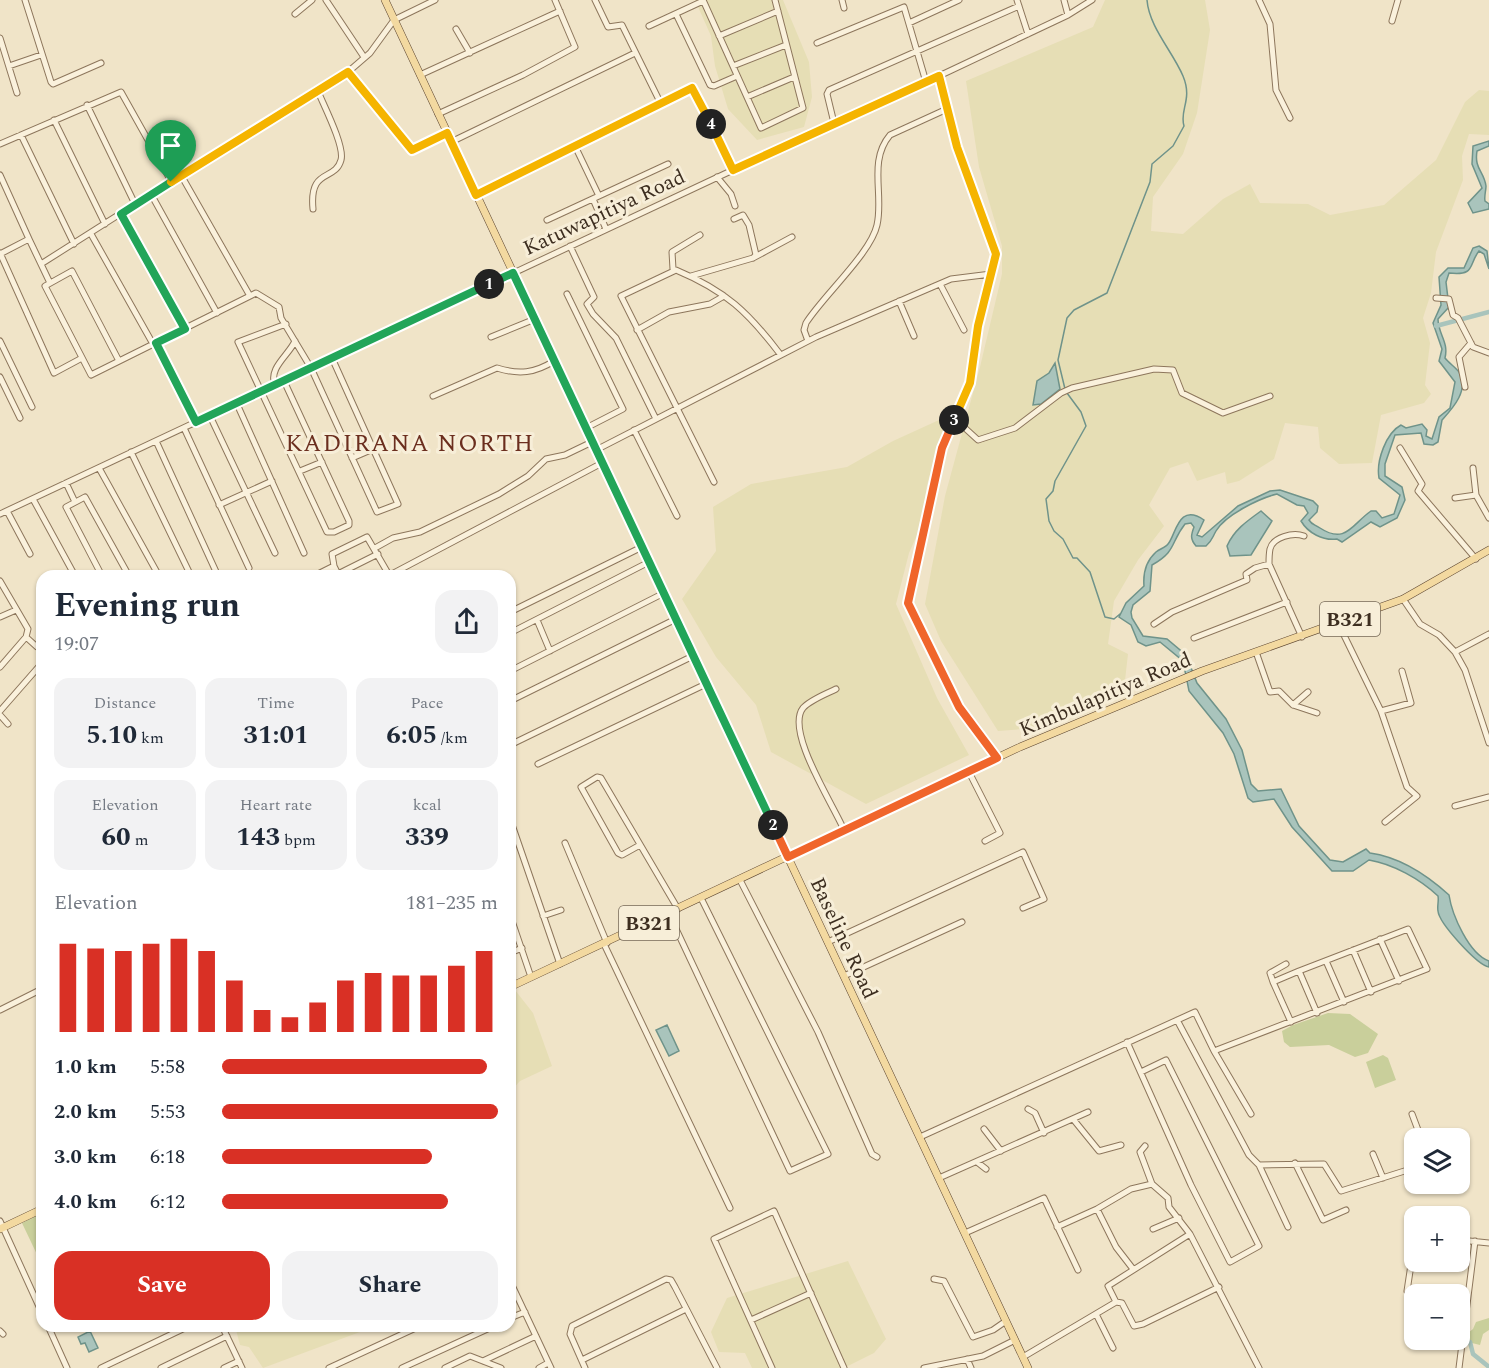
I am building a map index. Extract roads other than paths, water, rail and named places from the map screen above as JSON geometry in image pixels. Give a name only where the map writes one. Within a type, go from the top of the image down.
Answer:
[{"type":"main road","name":"Baseline Road","points":[[385,0],[1028,1368]]},
{"type":"main road","name":"Kimbulapitiya Road","points":[[516,984],[997,758],[1202,670],[1302,637],[1403,599],[1477,559],[1489,550]]},
{"type":"main road","points":[[1,1226],[36,1211]]},
{"type":"street","points":[[25,0],[41,55],[53,84],[101,63]]},
{"type":"street","points":[[295,14],[312,0]]},
{"type":"street","points":[[326,0],[364,57]]},
{"type":"street","points":[[41,264],[317,89],[348,72],[364,57],[394,20],[435,0]]},
{"type":"street","points":[[438,114],[571,50],[575,46],[574,40],[555,0]]},
{"type":"street","points":[[595,0],[608,27],[622,25],[661,104]]},
{"type":"street","points":[[649,26],[703,1],[760,127],[766,127],[802,109],[775,0]]},
{"type":"street","points":[[842,0],[844,8]]},
{"type":"street","points":[[909,22],[959,0]]},
{"type":"street","points":[[1064,0],[1068,15]]},
{"type":"street","name":"Katuwapitiya Road","points":[[0,514],[717,177],[939,76],[1068,15],[1092,0]]},
{"type":"street","points":[[1258,0],[1270,24],[1276,90],[1290,118]]},
{"type":"street","points":[[1392,21],[1398,0]]},
{"type":"street","points":[[834,123],[827,92],[918,52],[1018,3],[1028,34]]},
{"type":"street","points":[[817,43],[904,7],[926,82]]},
{"type":"street","points":[[719,36],[778,10]]},
{"type":"street","points":[[420,75],[560,11]]},
{"type":"street","points":[[676,14],[710,85],[714,86],[737,76]]},
{"type":"street","points":[[456,29],[470,53]]},
{"type":"street","points":[[0,38],[17,93]]},
{"type":"street","points":[[733,66],[786,45]]},
{"type":"street","points":[[451,142],[635,53]]},
{"type":"street","points":[[9,66],[41,55]]},
{"type":"street","points":[[348,72],[412,150],[447,133]]},
{"type":"street","points":[[939,76],[957,147],[996,254],[978,326],[970,383],[942,448],[908,603],[959,707],[997,758]]},
{"type":"street","points":[[747,97],[794,78]]},
{"type":"street","points":[[476,195],[695,88],[733,170]]},
{"type":"street","points":[[312,209],[311,193],[314,185],[340,164],[342,158],[317,89]]},
{"type":"street","points":[[0,144],[121,92],[171,182]]},
{"type":"street","points":[[87,105],[135,204]]},
{"type":"street","points":[[808,341],[804,330],[806,323],[874,235],[881,194],[878,163],[886,139],[890,135],[947,109]]},
{"type":"street","points":[[54,120],[105,224]]},
{"type":"street","points":[[21,135],[74,244]]},
{"type":"street","points":[[575,146],[599,196]]},
{"type":"street","points":[[547,220],[668,164]]},
{"type":"street","points":[[0,175],[50,283]]},
{"type":"street","points":[[181,175],[250,296]]},
{"type":"street","points":[[717,177],[731,194],[735,206]]},
{"type":"street","points":[[151,194],[217,313]]},
{"type":"street","points":[[593,199],[606,229]]},
{"type":"street","points":[[121,214],[185,329]]},
{"type":"street","points":[[734,219],[743,215],[749,225],[756,255],[753,258]]},
{"type":"street","points":[[91,234],[155,344],[196,422]]},
{"type":"street","points":[[673,269],[672,252],[700,235]]},
{"type":"street","points":[[691,276],[753,258],[792,237]]},
{"type":"street","points":[[29,239],[0,254],[54,373],[82,358]]},
{"type":"street","points":[[570,246],[594,297],[587,304],[592,314],[616,338],[656,419]]},
{"type":"street","points":[[714,482],[621,296],[673,269],[707,283],[724,296],[754,320],[780,354]]},
{"type":"street","points":[[119,361],[72,271],[45,286],[91,375],[256,293],[267,302],[278,305],[281,318],[310,368],[377,512],[398,504],[332,358]]},
{"type":"street","points":[[596,450],[808,341],[940,284],[973,274],[991,274]]},
{"type":"street","points":[[940,284],[964,330]]},
{"type":"street","points":[[567,294],[623,409],[586,428]]},
{"type":"street","points":[[637,330],[672,311],[710,304],[724,296]]},
{"type":"street","points":[[1436,298],[1449,299],[1453,315],[1471,343],[1478,350],[1489,353]]},
{"type":"street","points":[[899,301],[914,336]]},
{"type":"street","points":[[491,337],[535,319]]},
{"type":"street","points":[[284,381],[349,523],[341,529],[327,532],[238,342],[286,324]]},
{"type":"street","points":[[0,341],[32,407]]},
{"type":"street","points":[[275,385],[273,380],[278,364],[289,354],[295,341]]},
{"type":"street","points":[[1465,387],[1459,357],[1471,343]]},
{"type":"street","points":[[433,396],[497,368],[514,374],[540,370],[554,361]]},
{"type":"street","points":[[955,419],[978,440],[1015,428],[1060,393],[1072,388],[1154,369],[1173,370],[1182,393],[1223,413],[1270,396]]},
{"type":"street","points":[[0,377],[20,418]]},
{"type":"street","points":[[237,404],[304,554]]},
{"type":"street","points":[[210,416],[275,553]]},
{"type":"street","points":[[184,428],[249,568]]},
{"type":"street","points":[[634,430],[677,516]]},
{"type":"street","points":[[156,441],[215,570]]},
{"type":"street","points":[[347,570],[393,538],[420,532],[499,494],[528,476],[546,459],[565,455],[592,442]]},
{"type":"street","points":[[1400,448],[1422,484],[1418,491],[1477,559]]},
{"type":"street","points":[[352,458],[373,449]]},
{"type":"street","points":[[131,452],[188,570]]},
{"type":"street","points":[[300,471],[322,462]]},
{"type":"street","points":[[399,570],[602,463]]},
{"type":"street","points":[[99,468],[156,570]]},
{"type":"street","points":[[1473,468],[1476,495],[1489,518]]},
{"type":"street","points":[[219,505],[272,481]]},
{"type":"street","points":[[66,483],[75,502]]},
{"type":"street","points":[[1455,498],[1476,495]]},
{"type":"street","points":[[99,570],[66,507],[86,497],[126,570]]},
{"type":"street","points":[[33,499],[72,570]]},
{"type":"street","points":[[7,511],[30,554]]},
{"type":"street","points":[[1302,637],[1269,564],[1270,547],[1276,540],[1297,533],[1304,536]]},
{"type":"street","points":[[336,570],[332,554],[366,537],[370,539],[385,570]]},
{"type":"street","points":[[516,609],[642,547]]},
{"type":"street","points":[[516,630],[649,562]]},
{"type":"street","points":[[1154,624],[1172,612],[1247,580],[1246,574],[1255,568],[1269,564]]},
{"type":"street","points":[[326,570],[334,566]]},
{"type":"street","points":[[0,581],[28,629],[26,637],[0,667]]},
{"type":"street","points":[[516,668],[664,593]]},
{"type":"street","points":[[1403,599],[1420,624],[1438,635],[1455,652],[1465,670],[1489,743]]},
{"type":"street","points":[[1194,638],[1287,602]]},
{"type":"street","points":[[0,617],[16,610]]},
{"type":"street","points":[[516,698],[676,619]]},
{"type":"street","points":[[537,620],[550,651]]},
{"type":"street","points":[[1338,623],[1382,711],[1407,787],[1417,796],[1385,822]]},
{"type":"street","points":[[1455,652],[1489,634]]},
{"type":"street","points":[[26,637],[36,646]]},
{"type":"street","points":[[1256,652],[1270,692],[1279,691],[1293,705],[1317,713]]},
{"type":"street","points":[[516,742],[693,656]]},
{"type":"street","points":[[8,724],[0,713],[36,670]]},
{"type":"street","points":[[1382,711],[1411,703],[1402,671]]},
{"type":"street","points":[[538,764],[706,684]]},
{"type":"street","points":[[836,689],[803,708],[797,721],[798,734],[844,830]]},
{"type":"street","points":[[1293,705],[1308,692]]},
{"type":"street","points":[[969,772],[1000,833],[985,841]]},
{"type":"street","points":[[640,845],[622,855],[618,853],[581,788],[597,777],[602,778],[678,909]]},
{"type":"street","points":[[1455,806],[1489,797]]},
{"type":"street","points":[[516,837],[560,964]]},
{"type":"street","points":[[565,843],[605,944],[730,1208]]},
{"type":"street","points":[[828,942],[1023,852],[1044,899],[1023,908]]},
{"type":"street","points":[[740,880],[818,1032],[872,1154],[877,1157]]},
{"type":"street","points":[[669,914],[790,1171],[828,1154],[701,898]]},
{"type":"street","points":[[543,916],[561,910]]},
{"type":"street","points":[[844,976],[962,922]]},
{"type":"street","points":[[1214,1051],[1426,969],[1408,929],[1273,982]]},
{"type":"street","points":[[516,935],[531,977]]},
{"type":"street","points":[[1380,939],[1399,981]]},
{"type":"street","points":[[516,950],[522,948]]},
{"type":"street","points":[[1353,950],[1371,992]]},
{"type":"street","points":[[1326,961],[1344,1002]]},
{"type":"street","points":[[1286,963],[1269,973],[1291,1022]]},
{"type":"street","points":[[1299,971],[1317,1013]]},
{"type":"street","points":[[0,1010],[36,992]]},
{"type":"street","points":[[920,1137],[1195,1012],[1214,1051],[1251,1114]]},
{"type":"street","points":[[1177,1020],[1248,1155],[1259,1165],[1288,1227]]},
{"type":"street","points":[[1127,1042],[1191,1185],[1230,1262],[1259,1246],[1166,1060],[1141,1072]]},
{"type":"street","points":[[1028,1109],[1035,1113],[1044,1133]]},
{"type":"street","points":[[939,1178],[1088,1112]]},
{"type":"street","points":[[1412,1114],[1417,1128]]},
{"type":"street","points":[[1073,1119],[1099,1151],[1121,1145]]},
{"type":"street","points":[[984,1128],[1001,1151]]},
{"type":"street","points":[[1145,1146],[1140,1152],[1152,1184],[1168,1198],[1169,1207],[1190,1234],[1259,1368]]},
{"type":"street","points":[[1373,1154],[1383,1178]]},
{"type":"street","points":[[977,1162],[986,1169]]},
{"type":"street","points":[[1259,1165],[1295,1162],[1324,1164],[1341,1191],[1404,1171]]},
{"type":"street","points":[[1295,1162],[1323,1220],[1346,1210]]},
{"type":"street","points":[[1057,1227],[1097,1209],[1131,1189],[1152,1184]]},
{"type":"street","points":[[965,1233],[1044,1198],[1078,1270]]},
{"type":"street","points":[[1097,1209],[1116,1247],[1133,1269]]},
{"type":"street","points":[[772,1368],[714,1239],[774,1211],[844,1368]]},
{"type":"street","points":[[1153,1229],[1179,1218]]},
{"type":"street","points":[[1,1226],[36,1299]]},
{"type":"street","points":[[1116,1302],[1108,1286],[1190,1234]]},
{"type":"street","points":[[1470,1240],[1489,1243]]},
{"type":"street","points":[[1459,1368],[1475,1240]]},
{"type":"street","points":[[934,1279],[944,1281],[973,1337],[993,1330],[1006,1321]]},
{"type":"street","points":[[585,1368],[570,1334],[572,1326],[661,1281],[671,1280],[717,1368]]},
{"type":"street","points":[[1023,1357],[1116,1302],[1122,1303],[1134,1326],[1143,1324],[1219,1287]]},
{"type":"street","points":[[751,1320],[811,1293]]},
{"type":"street","points":[[516,1295],[549,1366],[539,1368]]},
{"type":"street","points":[[582,1360],[686,1309]]},
{"type":"street","points":[[516,1316],[525,1312]]},
{"type":"street","points":[[1096,1314],[1113,1348]]},
{"type":"street","points":[[51,1332],[67,1368]]},
{"type":"street","points":[[101,1368],[176,1332]]},
{"type":"street","points":[[225,1332],[242,1368]]},
{"type":"street","points":[[329,1368],[407,1332]]},
{"type":"street","points":[[402,1368],[481,1332]]},
{"type":"street","points":[[161,1368],[227,1336]]},
{"type":"street","points":[[483,1361],[536,1336]]},
{"type":"street","points":[[924,1368],[983,1356],[1015,1340]]},
{"type":"street","points":[[445,1368],[470,1356],[501,1368]]},
{"type":"street","points":[[967,1359],[971,1368]]},
{"type":"street","points":[[346,1360],[347,1368]]},
{"type":"street","points":[[224,1368],[239,1361]]},
{"type":"water","points":[[1489,141],[1489,146],[1477,151],[1476,157],[1485,181],[1485,201],[1489,204],[1489,209],[1473,213],[1468,203],[1482,188],[1472,164],[1473,146]]},
{"type":"water","points":[[1479,246],[1487,251],[1489,269],[1484,254],[1479,251],[1467,271],[1449,273],[1446,282],[1449,307],[1438,319],[1446,347],[1445,358],[1459,372],[1462,379],[1458,399],[1442,420],[1438,442],[1433,445],[1424,444],[1421,433],[1395,435],[1385,464],[1385,476],[1402,487],[1405,500],[1397,518],[1380,527],[1371,522],[1342,542],[1321,537],[1312,532],[1301,521],[1308,513],[1304,506],[1297,505],[1277,494],[1235,513],[1221,525],[1206,546],[1196,546],[1192,537],[1194,527],[1191,523],[1185,524],[1166,555],[1152,565],[1150,591],[1133,605],[1131,612],[1143,636],[1167,639],[1186,655],[1197,683],[1226,719],[1242,750],[1251,784],[1258,791],[1281,789],[1299,826],[1330,860],[1343,862],[1366,849],[1370,853],[1402,863],[1431,881],[1449,895],[1454,913],[1468,942],[1475,951],[1489,961],[1489,967],[1483,965],[1468,952],[1451,933],[1440,917],[1438,896],[1423,884],[1397,869],[1369,860],[1353,871],[1332,871],[1292,827],[1274,799],[1253,802],[1248,798],[1234,754],[1223,733],[1189,691],[1183,661],[1160,642],[1146,646],[1138,642],[1131,625],[1119,617],[1126,603],[1144,586],[1145,572],[1150,559],[1171,540],[1183,517],[1195,515],[1204,520],[1197,535],[1202,537],[1238,506],[1270,491],[1280,490],[1313,501],[1318,506],[1310,522],[1329,533],[1343,534],[1371,511],[1376,511],[1382,518],[1394,514],[1400,495],[1379,478],[1378,471],[1383,448],[1391,434],[1401,425],[1406,428],[1422,424],[1427,430],[1426,436],[1432,439],[1439,417],[1450,408],[1455,382],[1439,361],[1442,349],[1433,323],[1441,305],[1439,277],[1448,268],[1464,268],[1473,248]]},
{"type":"water","points":[[1055,363],[1060,389],[1041,404],[1033,405],[1037,381],[1049,373]]},
{"type":"water","points":[[1261,511],[1272,521],[1251,555],[1230,556],[1227,546],[1233,535]]},
{"type":"water","points":[[667,1025],[679,1051],[669,1056],[656,1030]]},
{"type":"water","points":[[90,1332],[98,1348],[89,1352],[85,1343],[81,1344],[78,1337]]},
{"type":"waterway","points":[[1065,389],[1058,360],[1067,318],[1074,310],[1107,293],[1150,182],[1152,164],[1173,146],[1184,126],[1186,84],[1152,20],[1147,0]]},
{"type":"waterway","points":[[1436,326],[1489,312]]},
{"type":"waterway","points":[[1067,393],[1081,412],[1086,426],[1055,481],[1053,491],[1046,499],[1049,521],[1054,531],[1063,539],[1073,558],[1077,558],[1090,572],[1105,617],[1114,619],[1120,614]]},
{"type":"waterway","points":[[1470,1342],[1473,1354],[1489,1367]]},
{"type":"district","name":"KADIRANA NORTH","points":[[410,443]]}]
